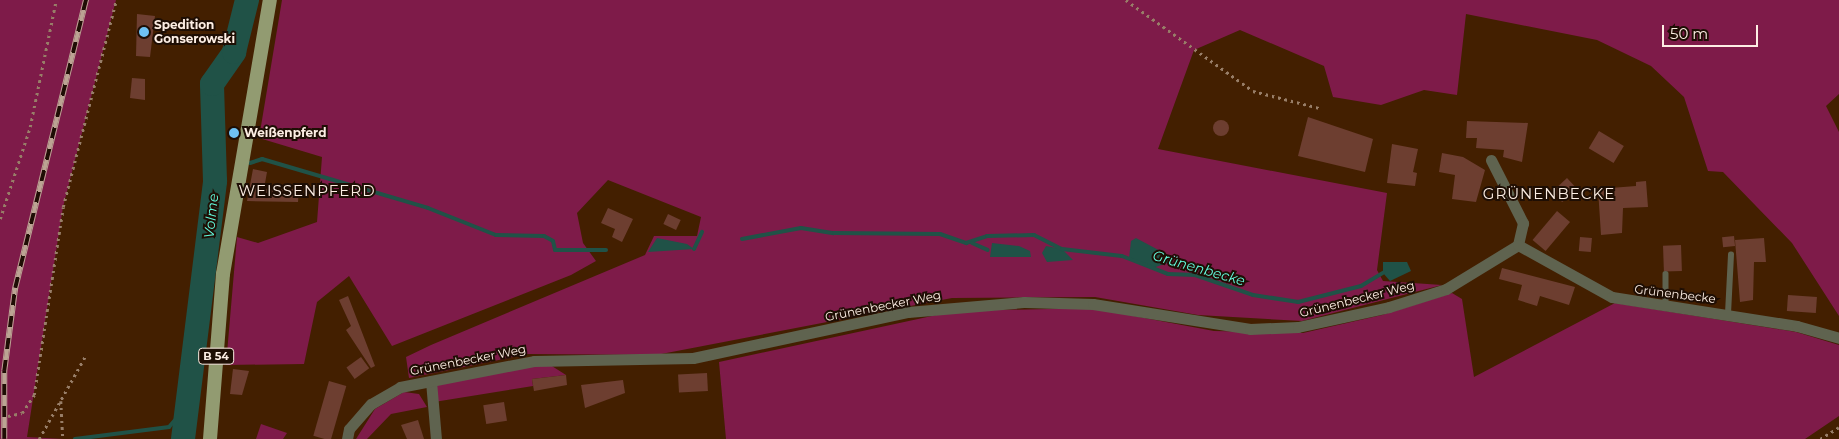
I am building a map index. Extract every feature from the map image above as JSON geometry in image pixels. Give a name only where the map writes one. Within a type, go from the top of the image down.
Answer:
[{"type":"main road","name":"B 54","points":[[210,439],[223,274],[270,0]]},
{"type":"street","points":[[1491,160],[1523,223],[1518,245]]},
{"type":"street","name":"Grünenbecker Weg","points":[[347,439],[349,429],[386,393],[431,381],[534,361],[693,358],[955,306],[1093,304],[1250,329],[1298,327],[1446,289],[1518,245]]},
{"type":"street","name":"Grünenbecke","points":[[1518,245],[1612,297],[1666,307],[1728,314],[1839,338]]},
{"type":"street","points":[[431,381],[436,439]]},
{"type":"lane","points":[[1728,314],[1731,255]]},
{"type":"lane","points":[[1666,274],[1666,307]]},
{"type":"path","points":[[0,219],[32,120],[56,0]]},
{"type":"path","points":[[8,416],[22,413],[34,395],[63,207],[116,0]]},
{"type":"path","points":[[1126,0],[1253,91],[1319,108]]},
{"type":"path","points":[[39,439],[86,355]]},
{"type":"path","points":[[61,401],[63,439]]},
{"type":"path","points":[[1820,439],[1839,427]]},
{"type":"shaded area","points":[[0,0],[116,0],[63,207],[27,437],[64,439],[0,439]]},
{"type":"shaded area","points":[[282,0],[1839,0],[1839,94],[1826,106],[1839,132],[1839,316],[1792,243],[1723,172],[1708,171],[1684,97],[1651,66],[1597,40],[1466,14],[1457,95],[1424,90],[1381,105],[1333,97],[1324,66],[1240,30],[1194,50],[1158,149],[1387,193],[1377,270],[1383,281],[1442,285],[1302,321],[1198,315],[1095,297],[952,298],[656,355],[528,354],[409,378],[406,357],[645,255],[654,236],[697,236],[701,217],[608,180],[577,213],[583,243],[596,261],[571,275],[392,346],[349,276],[317,302],[304,364],[226,365],[237,237],[258,243],[317,222],[322,157],[259,138]]},
{"type":"shaded area","points":[[1452,293],[1462,299],[1474,377],[1615,303],[1796,332],[1839,345],[1839,416],[1805,439],[726,439],[719,362],[955,311],[1091,308],[1214,331],[1303,333],[1382,315]]},
{"type":"shaded area","points":[[544,361],[566,375],[532,379],[533,386],[434,402],[431,384]]},
{"type":"shaded area","points":[[404,392],[419,394],[427,407],[391,414],[367,439],[356,439],[375,409]]},
{"type":"shaded area","points":[[261,424],[287,433],[283,439],[256,439]]},
{"type":"water","points":[[657,238],[687,244],[694,249],[648,252]]},
{"type":"water","points":[[1136,238],[1166,254],[1170,262],[1153,268],[1129,258],[1131,241]]},
{"type":"water","points":[[992,243],[1019,246],[1030,251],[1031,257],[990,257]]},
{"type":"water","points":[[1046,246],[1062,249],[1073,260],[1047,262],[1042,253]]},
{"type":"water","points":[[1383,262],[1407,262],[1411,271],[1390,281],[1383,273]]},
{"type":"building","name":"Spedition Gonserowski","points":[[137,14],[155,16],[150,57],[136,56]]},
{"type":"building","points":[[132,78],[145,79],[145,100],[130,98]]},
{"type":"building","points":[[1308,117],[1373,139],[1365,172],[1298,156]]},
{"type":"building","points":[[1221,120],[1227,122],[1229,128],[1227,134],[1221,136],[1215,134],[1213,128],[1215,122]]},
{"type":"building","points":[[1467,121],[1528,123],[1522,162],[1503,157],[1504,150],[1476,148],[1477,138],[1466,138]]},
{"type":"building","points":[[1599,131],[1624,146],[1614,163],[1589,148]]},
{"type":"building","points":[[1392,144],[1418,149],[1413,172],[1417,173],[1415,186],[1387,183]]},
{"type":"building","points":[[1442,153],[1463,157],[1485,170],[1476,202],[1452,199],[1455,175],[1439,172]]},
{"type":"building","points":[[253,169],[267,172],[264,189],[299,189],[298,202],[247,201]]},
{"type":"building","points":[[1567,178],[1579,191],[1562,202],[1553,191]]},
{"type":"building","points":[[1646,181],[1648,207],[1623,208],[1622,233],[1601,235],[1598,189],[1636,186],[1636,182]]},
{"type":"building","points":[[608,208],[633,219],[622,242],[612,237],[615,229],[601,223]]},
{"type":"building","points":[[1557,211],[1570,222],[1546,251],[1533,240]]},
{"type":"building","points":[[668,214],[681,220],[676,230],[663,224]]},
{"type":"building","points":[[1734,236],[1735,246],[1723,247],[1722,237]]},
{"type":"building","points":[[1580,237],[1592,238],[1591,252],[1579,251]]},
{"type":"building","points":[[1764,238],[1766,262],[1754,262],[1753,300],[1740,302],[1735,240]]},
{"type":"building","points":[[1681,245],[1682,271],[1664,272],[1663,246]]},
{"type":"building","points":[[1502,268],[1575,287],[1569,305],[1540,296],[1537,306],[1518,300],[1522,285],[1499,279]]},
{"type":"building","points":[[1788,295],[1817,297],[1816,313],[1787,311]]},
{"type":"building","points":[[348,296],[375,366],[371,368],[346,330],[351,326],[339,300]]},
{"type":"building","points":[[361,357],[369,368],[355,379],[346,368]]},
{"type":"building","points":[[233,369],[249,371],[242,395],[230,394]]},
{"type":"building","points":[[707,373],[708,391],[679,392],[678,375]]},
{"type":"building","points":[[566,375],[567,385],[534,391],[532,379]]},
{"type":"building","points":[[623,380],[625,393],[585,408],[581,385]]},
{"type":"building","points":[[329,381],[346,386],[331,439],[313,436]]},
{"type":"building","points":[[504,402],[507,421],[486,424],[483,405]]},
{"type":"building","points":[[418,420],[424,439],[407,439],[401,425]]},
{"type":"waterway","name":"Volme","points":[[183,439],[215,181],[212,84],[234,52],[247,0]]},
{"type":"waterway","name":"Grünenbecke","points":[[212,151],[218,151]]},
{"type":"waterway","name":"Grünenbecke","points":[[250,163],[262,159],[428,208],[496,235],[544,236],[553,241],[555,250],[606,250]]},
{"type":"waterway","name":"Grünenbecke","points":[[742,239],[801,228],[834,233],[940,234],[966,243],[987,236],[1034,235],[1062,249],[1122,256],[1168,274],[1195,275],[1253,295],[1298,302],[1361,286],[1383,273]]},
{"type":"waterway","name":"Grünenbecke","points":[[694,249],[702,232]]},
{"type":"waterway","points":[[972,243],[988,250]]},
{"type":"waterway","points":[[75,439],[169,427],[188,405]]},
{"type":"railway","points":[[4,439],[4,371],[15,288],[86,0]]},
{"type":"place","name":"Spedition Gonserowski","points":[[144,32]]},
{"type":"place","name":"Weißenpferd","points":[[234,133]]},
{"type":"district","name":"WEISSENPFERD","points":[[307,191]]},
{"type":"district","name":"GRÜNENBECKE","points":[[1549,194]]}]
